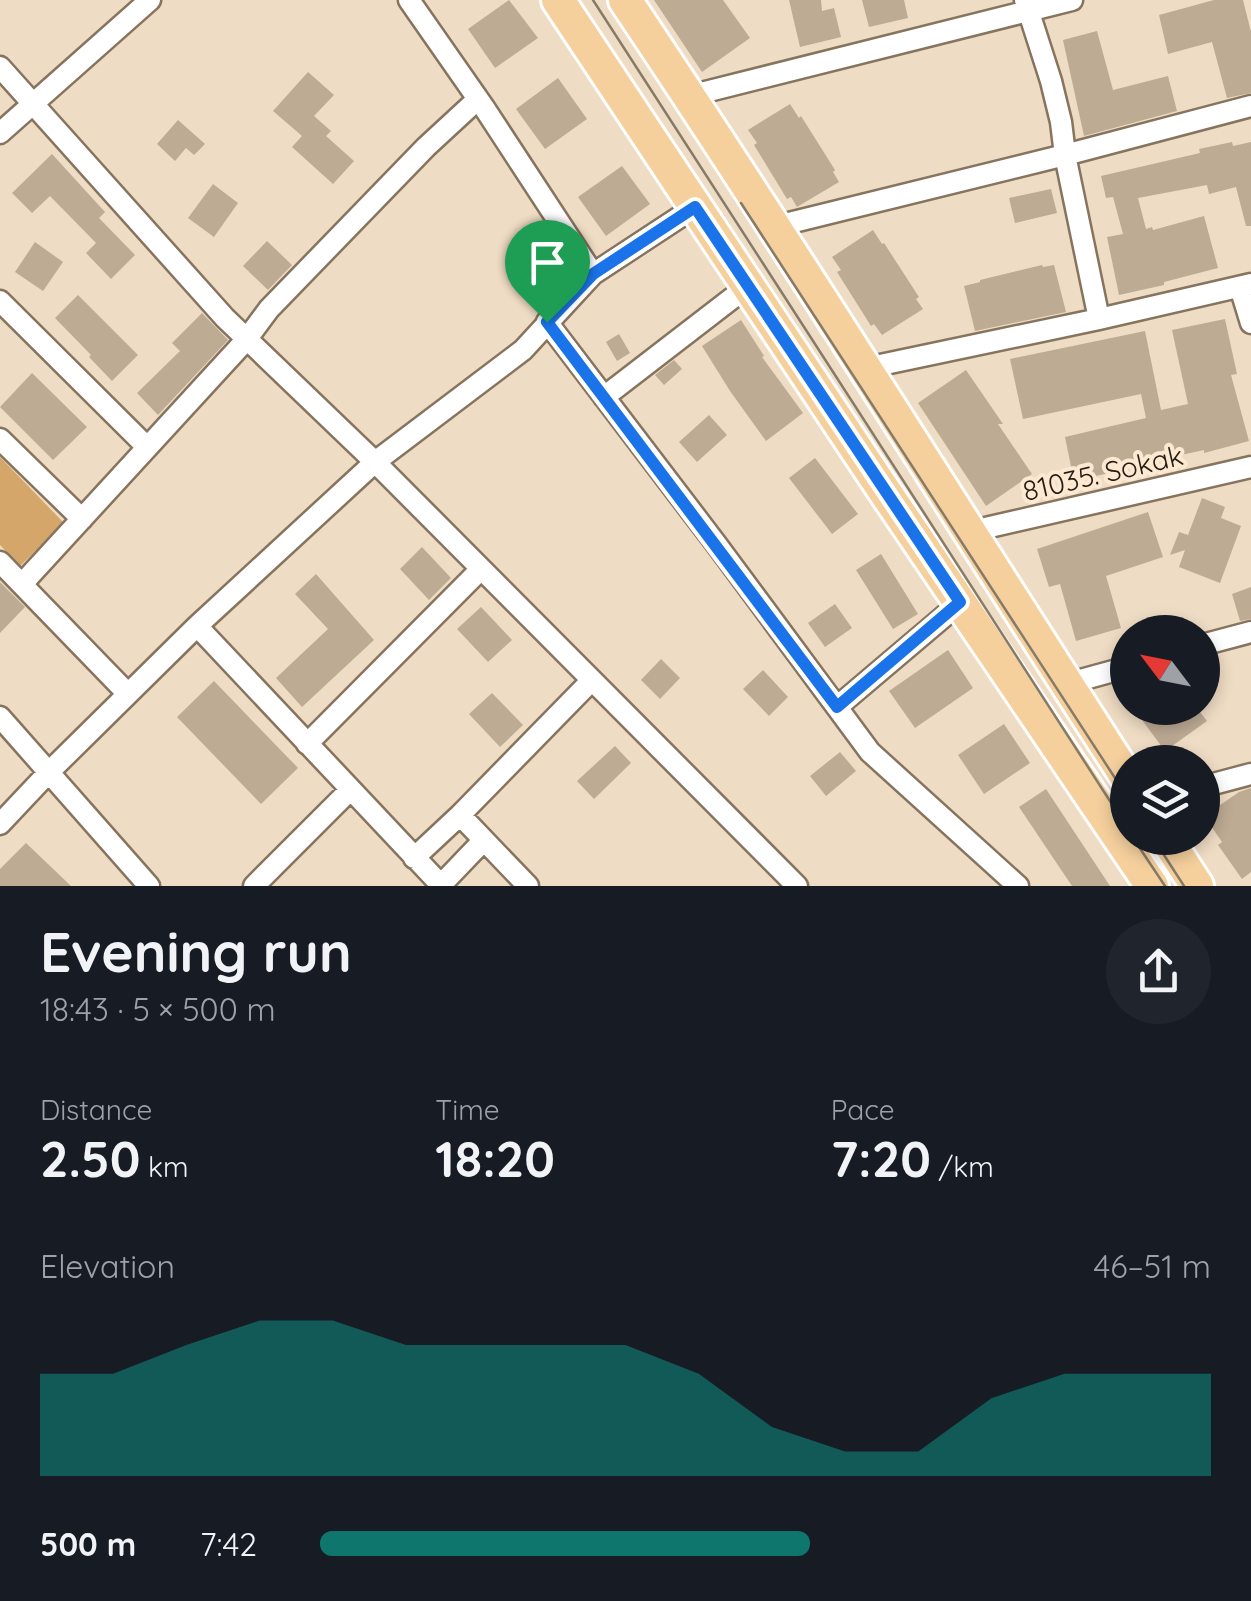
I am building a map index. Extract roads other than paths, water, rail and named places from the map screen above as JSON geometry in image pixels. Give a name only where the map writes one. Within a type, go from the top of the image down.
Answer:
[{"type":"main road","points":[[558,0],[1152,886]]},
{"type":"main road","points":[[625,0],[1110,751]]},
{"type":"main road","points":[[1177,855],[1197,886]]},
{"type":"street","points":[[0,134],[150,0]]},
{"type":"street","points":[[409,0],[593,274]]},
{"type":"street","points":[[689,96],[1026,5],[1072,0]]},
{"type":"street","points":[[1026,5],[1061,122],[1100,319]]},
{"type":"street","points":[[0,67],[246,340],[375,462],[798,886]]},
{"type":"street","points":[[22,584],[246,340],[269,309],[478,99]]},
{"type":"street","points":[[773,228],[1251,106]]},
{"type":"street","points":[[0,824],[197,626],[375,462],[522,350],[593,274],[695,207]]},
{"type":"street","points":[[866,368],[1245,285],[1251,323]]},
{"type":"street","points":[[604,397],[748,286]]},
{"type":"street","points":[[0,301],[147,447]]},
{"type":"street","points":[[547,322],[870,752],[1018,886]]},
{"type":"street","points":[[0,439],[82,519]]},
{"type":"street","name":"81035. Sokak","points":[[968,532],[1251,467]]},
{"type":"street","points":[[0,562],[128,694]]},
{"type":"street","points":[[307,744],[480,570]]},
{"type":"street","points":[[837,707],[960,602]]},
{"type":"street","points":[[197,626],[440,886],[483,841]]},
{"type":"street","points":[[1220,641],[1251,632]]},
{"type":"street","points":[[1066,684],[1110,672]]},
{"type":"street","points":[[414,858],[592,680]]},
{"type":"street","points":[[0,717],[149,886]]},
{"type":"street","points":[[1220,782],[1251,774]]},
{"type":"street","points":[[254,886],[350,790]]},
{"type":"street","points":[[460,816],[528,886]]},
{"type":"tram line","points":[[593,0],[1110,801]]},
{"type":"tram line","points":[[741,203],[1110,770]]},
{"type":"tram line","points":[[1144,855],[1165,886]]},
{"type":"tram line","points":[[1164,855],[1184,886]]}]
